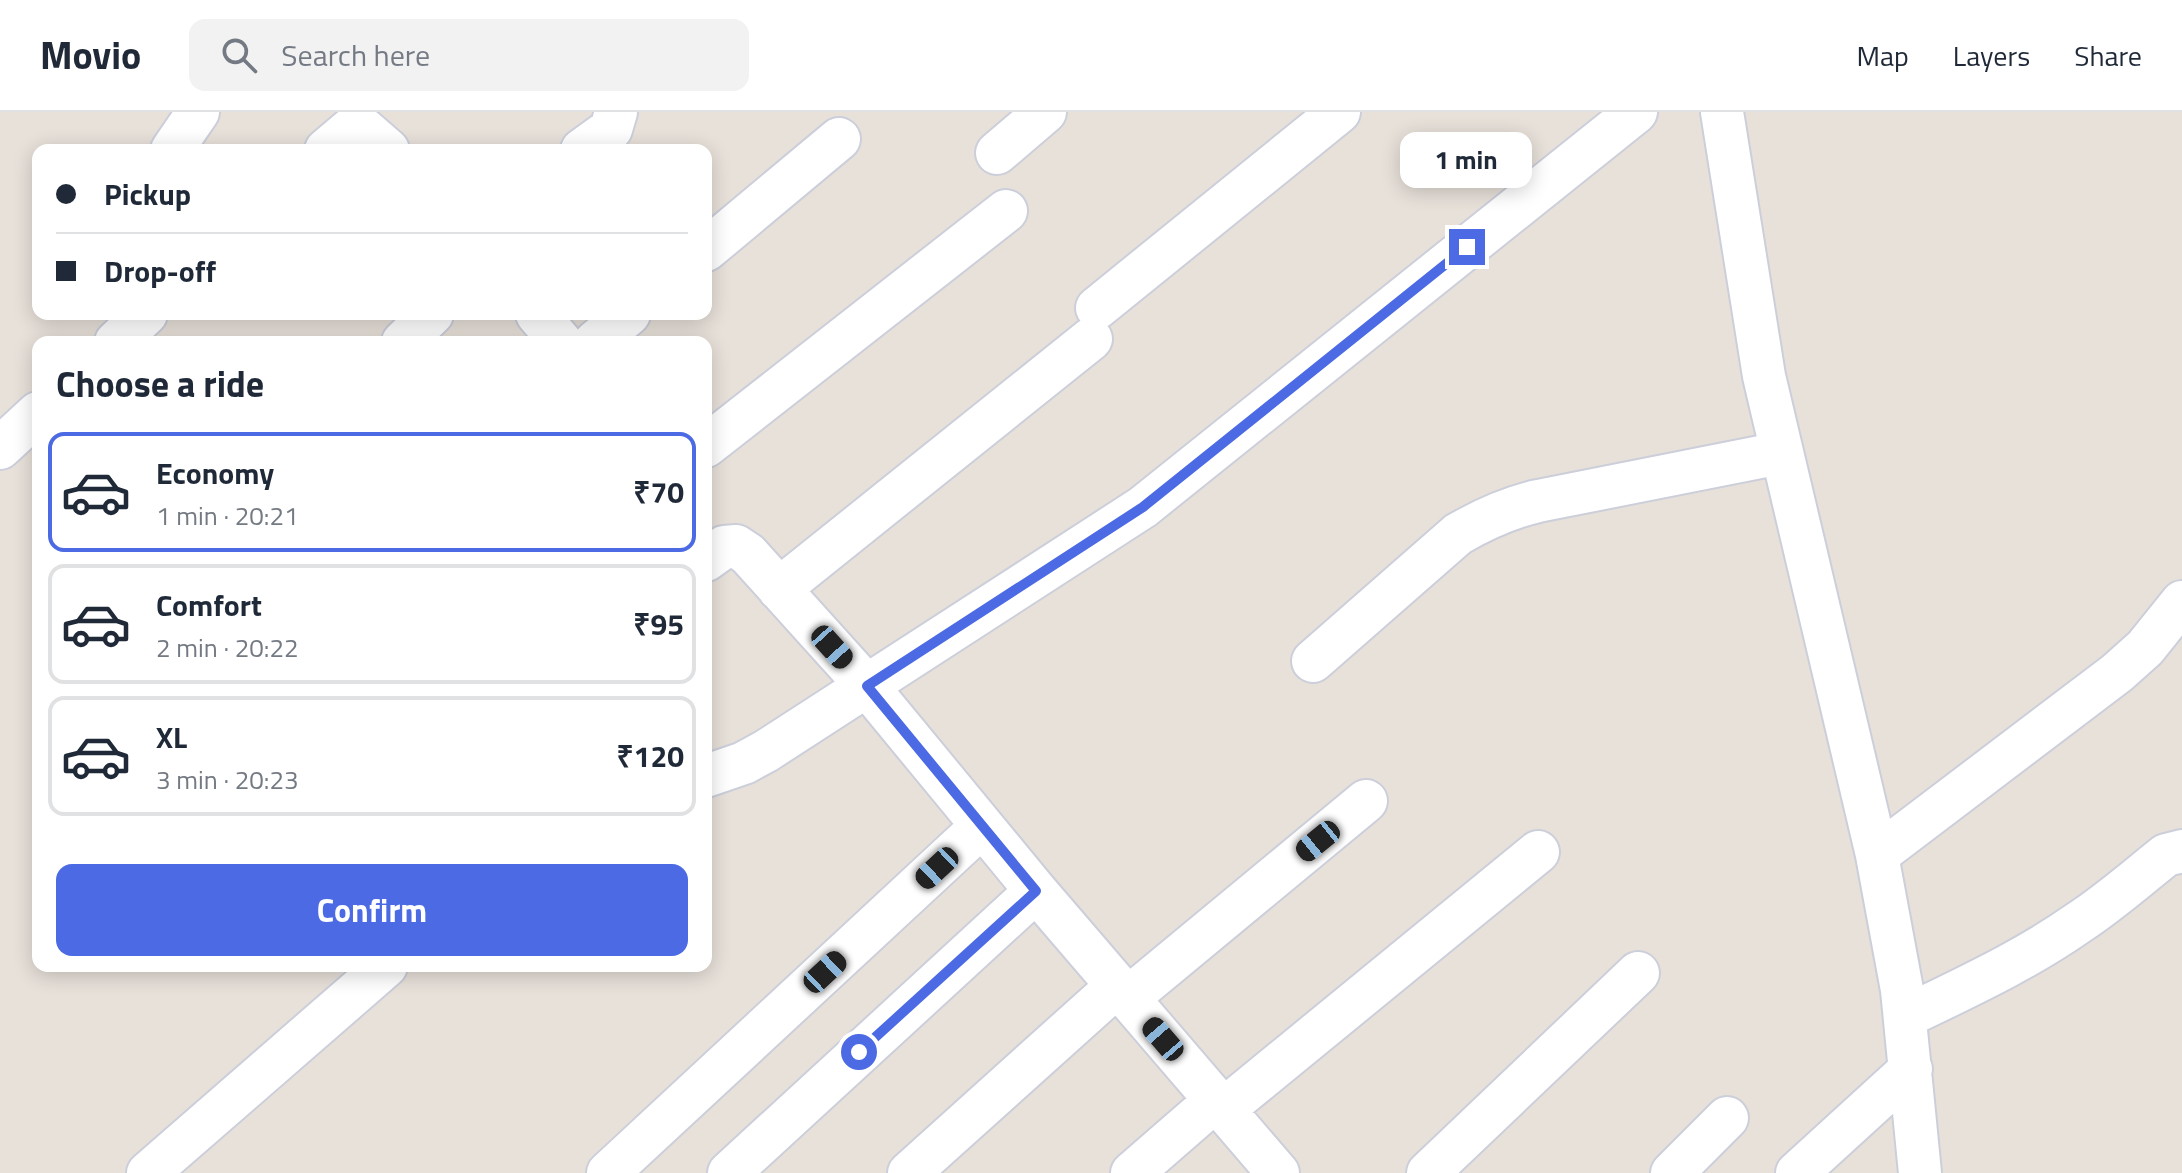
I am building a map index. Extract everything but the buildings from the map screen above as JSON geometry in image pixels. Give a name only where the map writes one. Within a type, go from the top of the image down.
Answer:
[{"type":"street","points":[[176,144],[198,112]]},
{"type":"street","points":[[997,153],[1045,112]]},
{"type":"street","points":[[779,589],[1094,324],[1339,112]]},
{"type":"street","points":[[712,774],[744,763],[766,751],[1143,507],[1636,112]]},
{"type":"street","points":[[1722,112],[1751,303],[1780,453],[1877,855],[1905,1017],[1920,1173]]},
{"type":"street","points":[[590,144],[611,129],[618,113]]},
{"type":"street","points":[[333,144],[352,128],[365,130],[381,144]]},
{"type":"street","points":[[712,245],[839,139]]},
{"type":"street","points":[[712,441],[1006,211]]},
{"type":"street","points":[[122,336],[140,320]]},
{"type":"street","points":[[409,336],[426,320]]},
{"type":"street","points":[[542,320],[556,336]]},
{"type":"street","points":[[602,336],[622,320]]},
{"type":"street","points":[[0,448],[32,419]]},
{"type":"street","points":[[1313,661],[1458,534],[1484,519],[1524,505],[1780,453]]},
{"type":"street","points":[[712,556],[724,547],[736,546],[748,554],[867,686],[1036,891],[1278,1173]]},
{"type":"street","points":[[1877,855],[2117,673],[2145,648],[2182,602]]},
{"type":"street","points":[[909,1173],[1123,992],[1366,801]]},
{"type":"street","points":[[608,1173],[982,826]]},
{"type":"street","points":[[1905,1017],[2050,942],[2166,855],[2182,851]]},
{"type":"street","points":[[1132,1173],[1538,852]]},
{"type":"street","points":[[729,1173],[1036,891]]},
{"type":"street","points":[[148,1173],[379,972]]},
{"type":"street","points":[[1428,1173],[1638,973]]},
{"type":"street","points":[[1797,1173],[1911,1069]]},
{"type":"street","points":[[1672,1173],[1727,1118]]},
{"type":"route","points":[[859,1052],[1036,891],[867,686],[1143,507],[1467,247]]}]
